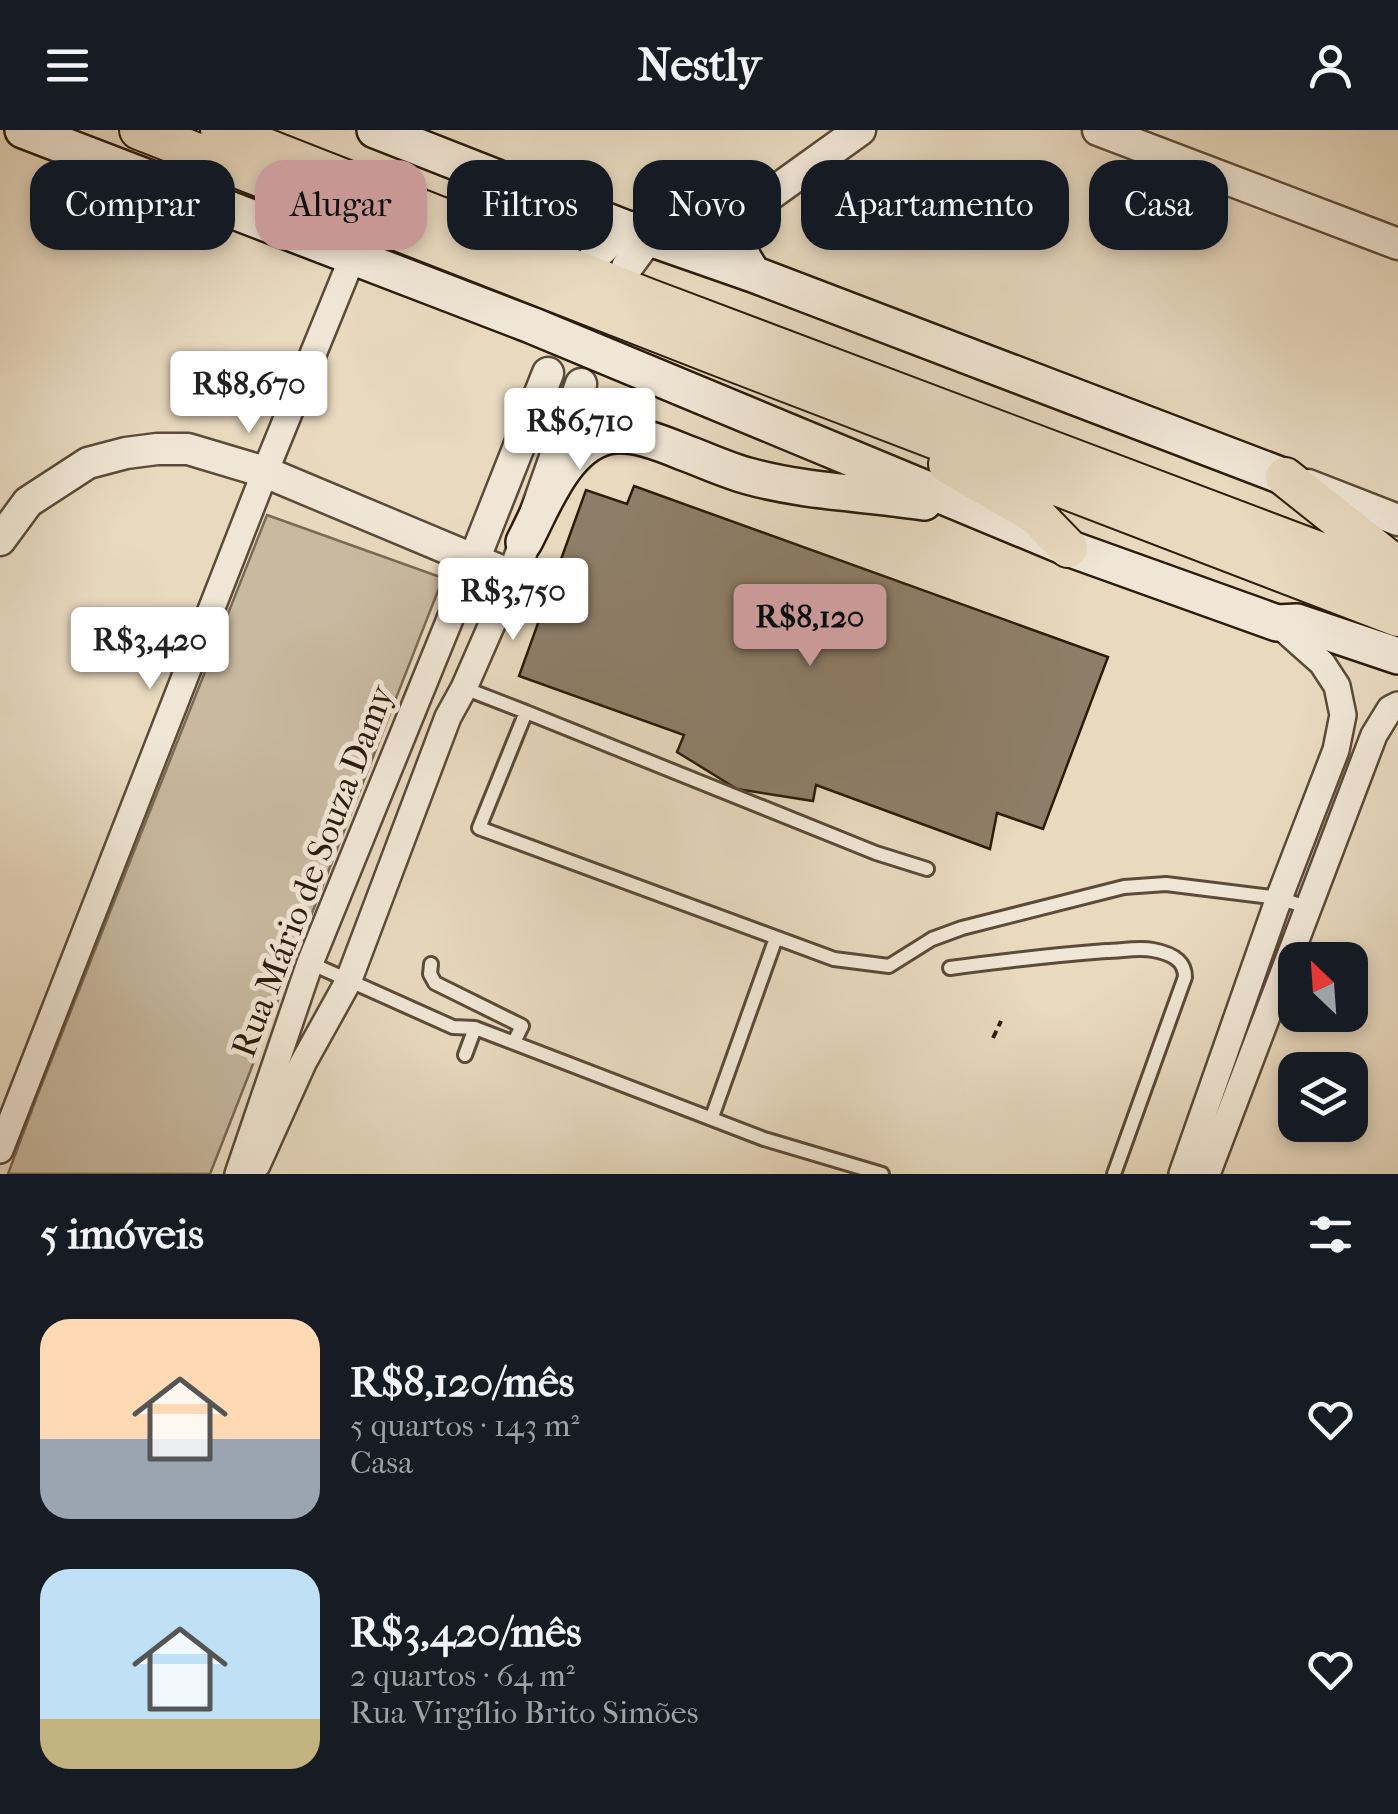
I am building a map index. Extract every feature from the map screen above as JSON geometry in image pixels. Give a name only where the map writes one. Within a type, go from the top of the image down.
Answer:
[{"type":"main road","points":[[23,130],[531,325],[1068,548]]},
{"type":"main road","points":[[138,130],[715,356],[1398,616]]},
{"type":"main road","points":[[220,130],[648,298],[1398,580]]},
{"type":"main road","points":[[375,130],[633,226]]},
{"type":"main road","points":[[694,250],[1285,477],[1398,567]]},
{"type":"main road","points":[[738,250],[753,274]]},
{"type":"main road","points":[[715,356],[948,464],[1036,515],[1068,548]]},
{"type":"main road","points":[[524,542],[572,458],[607,436],[630,436],[669,446],[752,478],[941,504],[1277,622],[1297,622],[1398,656]]},
{"type":"street","points":[[781,187],[860,130]]},
{"type":"street","points":[[1098,130],[1398,244]]},
{"type":"street","points":[[595,256],[616,235],[633,232]]},
{"type":"street","points":[[627,267],[635,250]]},
{"type":"street","points":[[0,1150],[353,256]]},
{"type":"street","name":"Rua Mário de Souza Damy","points":[[238,1174],[310,963],[548,373]]},
{"type":"street","name":"Rua Mário de Souza Damy","points":[[253,1174],[304,1062],[348,982],[448,716],[513,576],[581,384]]},
{"type":"street","points":[[0,540],[14,507],[88,463],[126,453],[188,448],[266,472],[513,576]]},
{"type":"street","points":[[1285,477],[1398,520]]},
{"type":"street","points":[[1182,1174],[1336,750],[1343,715],[1337,686],[1322,664],[1277,622]]},
{"type":"street","points":[[411,719],[464,688]]},
{"type":"street","points":[[1207,1174],[1374,734],[1390,709],[1398,704]]},
{"type":"lane","points":[[464,688],[876,854],[927,869]]},
{"type":"lane","points":[[526,712],[479,828],[834,959],[888,966],[932,940],[962,928],[1124,887],[1166,884],[1280,898],[1309,908]]},
{"type":"lane","points":[[712,1117],[776,938]]},
{"type":"lane","points":[[950,968],[1022,958],[1149,949],[1181,962],[1184,977],[1114,1174]]},
{"type":"lane","points":[[310,963],[453,1027],[475,1028],[764,1139],[882,1174]]},
{"type":"lane","points":[[431,964],[430,974],[435,982],[522,1026],[514,1042]]},
{"type":"lane","points":[[465,1055],[475,1028]]},
{"type":"path","points":[[993,1038],[1000,1022]]},
{"type":"shaded area","points":[[267,515],[443,578],[210,1174],[8,1174],[36,1099]]},
{"type":"building","points":[[634,486],[1108,657],[1043,829],[997,813],[990,849],[816,785],[813,801],[737,789],[677,752],[684,735],[519,676],[586,490],[627,504]]}]
